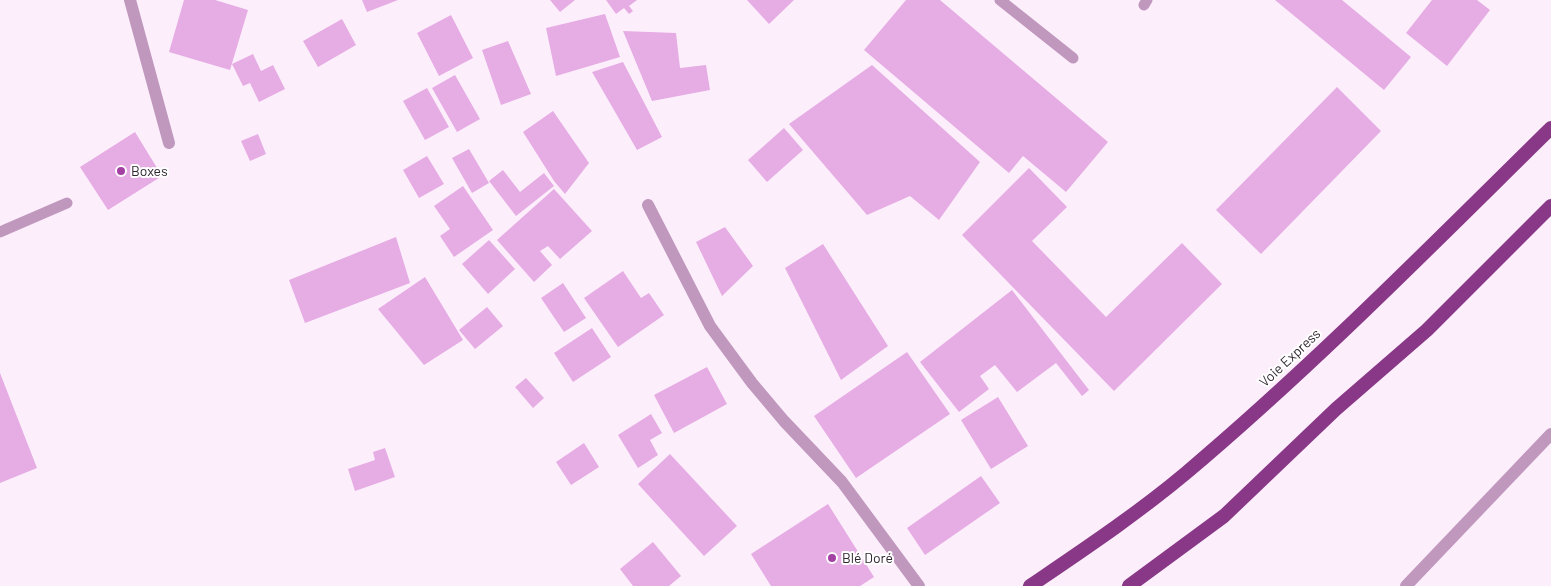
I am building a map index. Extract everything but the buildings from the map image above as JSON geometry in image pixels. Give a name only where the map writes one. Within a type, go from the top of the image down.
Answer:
[{"type":"highway","name":"Voie Express","points":[[1030,586],[1100,538],[1185,474],[1258,410],[1362,313],[1551,128]]},
{"type":"highway","points":[[1128,586],[1224,516],[1336,409],[1427,330],[1551,206]]},
{"type":"street","points":[[130,0],[170,143]]},
{"type":"street","points":[[648,205],[710,326],[752,383],[784,421],[842,482],[919,586]]},
{"type":"street","points":[[1406,586],[1551,434]]},
{"type":"lane","points":[[1000,0],[1073,58]]},
{"type":"lane","points":[[0,232],[67,203]]},
{"type":"place","name":"Boxes","points":[[121,171]]},
{"type":"place","name":"Blé Doré","points":[[832,558]]}]
